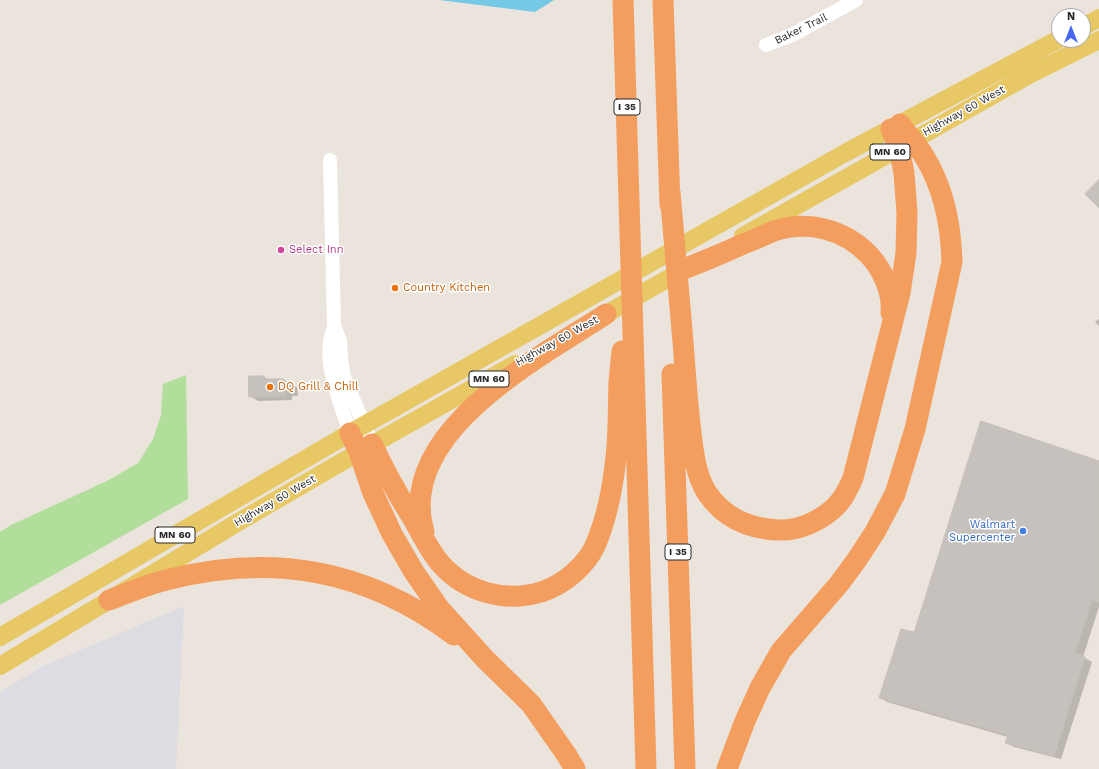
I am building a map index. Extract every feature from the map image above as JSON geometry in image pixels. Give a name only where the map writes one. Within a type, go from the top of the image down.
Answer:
[{"type":"highway","name":"I 35","points":[[623,0],[630,215],[627,360]]},
{"type":"highway","points":[[663,0],[676,332],[687,394],[694,459],[707,493],[718,507],[733,518],[750,526],[767,530],[785,531],[803,527],[819,519],[834,508],[845,494],[854,478],[900,293],[906,253],[907,213],[900,135]]},
{"type":"highway","points":[[727,769],[745,721],[760,688],[781,651],[839,584],[875,532],[895,494],[915,429],[952,262],[951,236],[946,210],[932,170],[900,135]]},
{"type":"highway","points":[[684,269],[774,231],[792,227],[810,226],[829,230],[846,237],[862,248],[875,261],[884,277],[890,295],[892,309],[890,332]]},
{"type":"highway","points":[[428,545],[420,513],[420,496],[423,479],[429,463],[445,440],[463,417],[484,397],[507,379],[606,314]]},
{"type":"highway","name":"I 35","points":[[676,332],[685,769]]},
{"type":"highway","points":[[357,429],[366,448],[406,508],[428,545],[440,563],[454,577],[472,588],[490,594],[510,597],[530,595],[551,589],[568,578],[583,564],[594,547],[611,493],[627,360]]},
{"type":"highway","points":[[627,360],[646,769]]},
{"type":"highway","points":[[366,448],[373,494],[388,527],[414,572],[440,608],[485,659],[530,704],[575,769]]},
{"type":"highway","points":[[109,600],[164,580],[215,570],[251,567],[279,567],[312,571],[355,582],[394,598],[442,627],[485,659]]},
{"type":"main road","name":"Highway 60 West","points":[[0,637],[357,429],[845,153],[900,135],[1029,75],[1099,40]]},
{"type":"main road","name":"Highway 60 West","points":[[0,666],[235,524],[366,448],[684,269],[900,135],[1051,44]]},
{"type":"street","name":"Baker Trail","points":[[766,45],[792,36],[856,0]]},
{"type":"street","points":[[330,160],[334,326],[330,342],[330,360],[333,378],[357,429]]},
{"type":"shaded area","points":[[184,606],[176,769],[0,769],[0,692],[41,667]]},
{"type":"green space","points":[[186,375],[188,499],[0,605],[0,532],[11,525],[107,481],[138,463],[153,439],[161,415],[163,384]]},
{"type":"water","points":[[439,0],[554,0],[535,12]]},
{"type":"building","points":[[1099,180],[1099,208],[1085,194]]},
{"type":"building","name":"DQ Grill & Chill","points":[[249,376],[264,376],[264,379],[284,379],[284,382],[290,382],[290,392],[285,392],[285,396],[249,397]]},
{"type":"building","name":"Walmart Supercenter","points":[[981,421],[1099,461],[1099,602],[1092,600],[1075,653],[1085,657],[1054,756],[1005,743],[1008,735],[879,698],[901,629],[914,632]]},
{"type":"place","name":"Select Inn","points":[[281,250]]},
{"type":"place","name":"Country Kitchen","points":[[395,288]]},
{"type":"place","name":"DQ Grill & Chill","points":[[270,387]]},
{"type":"place","name":"Walmart Supercenter","points":[[1023,531]]}]
